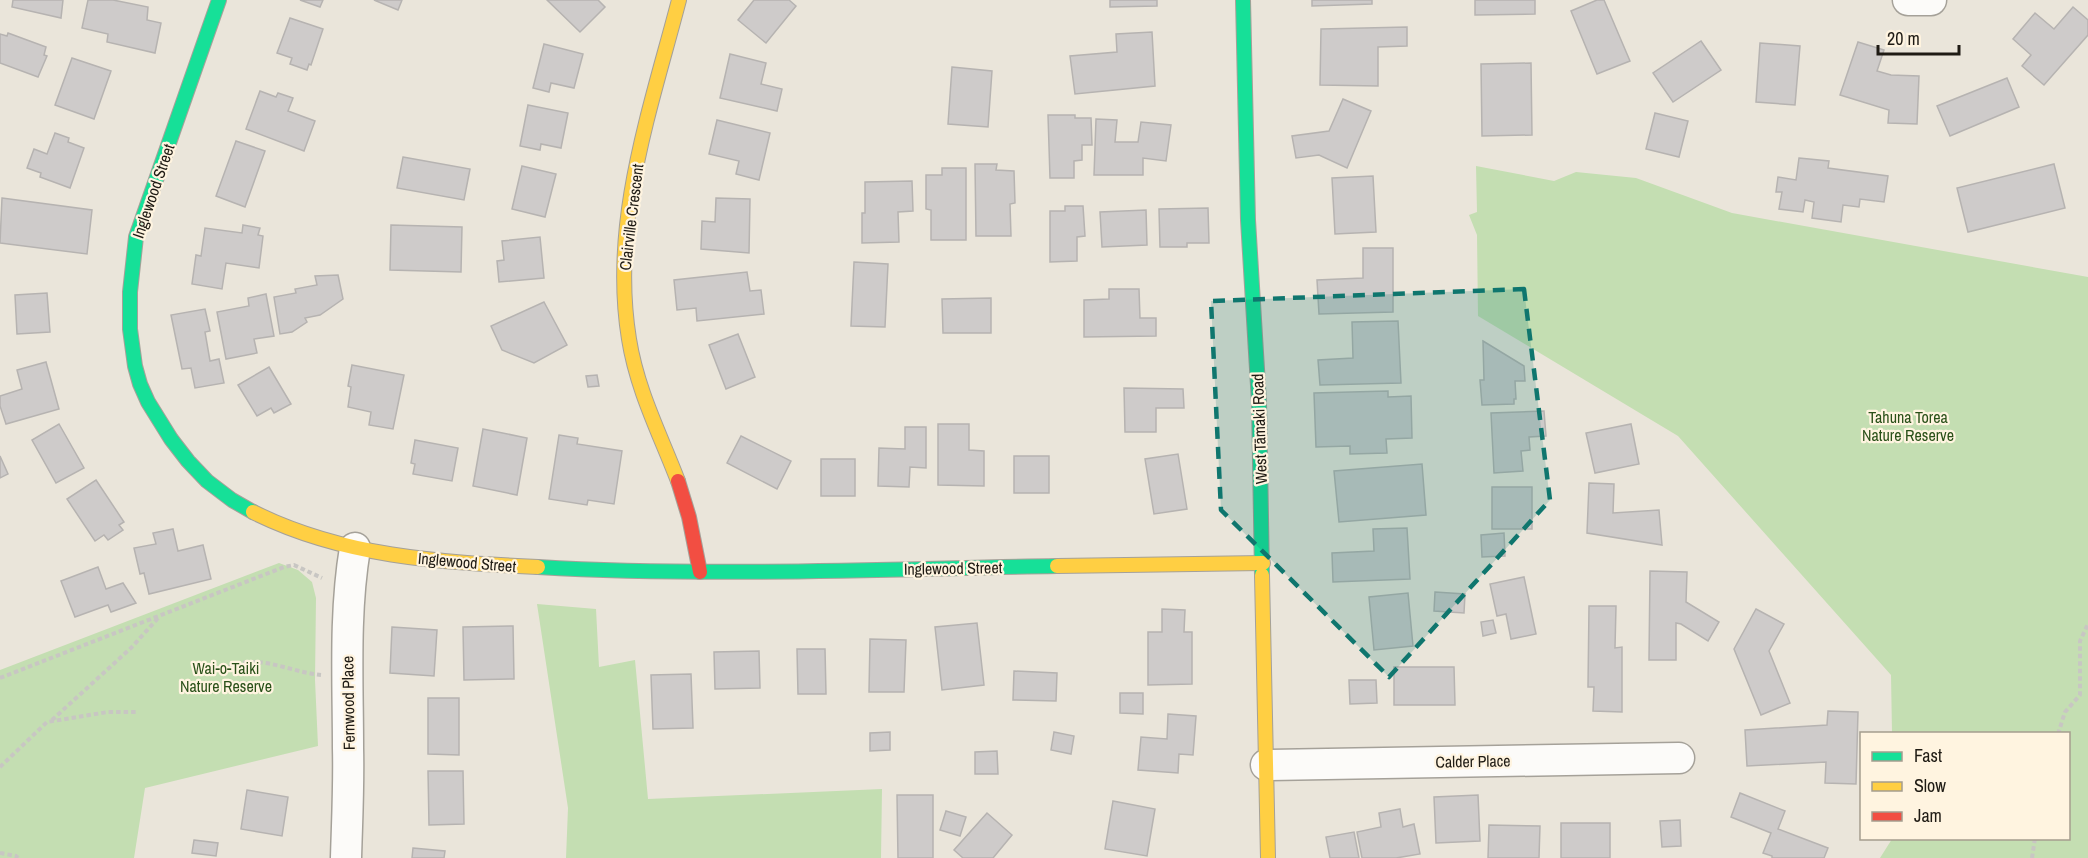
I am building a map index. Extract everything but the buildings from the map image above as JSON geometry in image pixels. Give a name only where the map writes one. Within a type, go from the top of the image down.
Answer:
[{"type":"street","name":"Inglewood Street","points":[[219,0],[136,237],[128,303],[134,357],[141,386],[166,431],[192,466],[214,488],[240,505],[313,538],[355,548],[388,555],[535,568],[700,572],[1263,564]]},
{"type":"street","name":"Clairville Crescent","points":[[679,0],[640,147],[630,195],[623,263],[629,339],[642,394],[689,517],[700,572]]},
{"type":"street","name":"West Tāmaki Road","points":[[1243,0],[1248,220],[1259,402],[1268,858]]},
{"type":"street","points":[[1908,0],[1931,0]]},
{"type":"street","name":"Fernwood Place","points":[[346,858],[349,752],[347,676],[349,586],[355,548]]},
{"type":"street","name":"Calder Place","points":[[1266,765],[1679,758]]},
{"type":"path","points":[[0,678],[284,567],[294,565],[322,578],[349,586]]},
{"type":"path","points":[[52,721],[131,648],[161,615]]},
{"type":"path","points":[[2059,732],[2064,712],[2080,695],[2080,641],[2088,624]]},
{"type":"path","points":[[214,668],[224,669],[251,662],[309,674],[347,676]]},
{"type":"path","points":[[0,767],[47,722],[108,712],[136,712]]},
{"type":"path","points":[[2032,858],[2035,840]]},
{"type":"path","points":[[0,853],[18,858]]},
{"type":"highlighted area","points":[[1524,289],[1550,500],[1389,677],[1221,510],[1211,301]]},
{"type":"green space","name":"Tahuna Torea Nature Reserve","points":[[1476,166],[1554,181],[1576,172],[1636,178],[1732,213],[2088,277],[2088,858],[1880,858],[1891,840],[2070,840],[2070,732],[1892,732],[1891,675],[1678,436],[1478,316],[1477,235],[1469,215],[1477,212]]},
{"type":"green space","name":"Wai-o-Taiki Nature Reserve","points":[[279,563],[298,570],[312,582],[316,598],[315,680],[318,746],[145,788],[134,858],[0,858],[0,670]]},
{"type":"green space","points":[[537,604],[596,609],[599,667],[635,660],[648,799],[882,789],[881,858],[566,858],[568,808]]},
{"type":"traffic: fast","points":[[219,0],[136,237],[130,292],[130,329],[140,384],[148,402],[171,439],[207,481],[253,512]]},
{"type":"traffic: fast","points":[[1243,0],[1248,220],[1259,402],[1262,575]]},
{"type":"traffic: fast","points":[[538,567],[732,572],[1057,566]]},
{"type":"traffic: slow","points":[[678,481],[650,412],[633,358],[625,296],[625,253],[629,210],[645,125],[679,0]]},
{"type":"traffic: slow","points":[[253,512],[321,539],[356,548],[464,563],[538,567]]},
{"type":"traffic: slow","points":[[1057,566],[1263,563]]},
{"type":"traffic: slow","points":[[1262,575],[1268,858]]},
{"type":"traffic: jam","points":[[678,481],[689,517],[700,572]]}]
